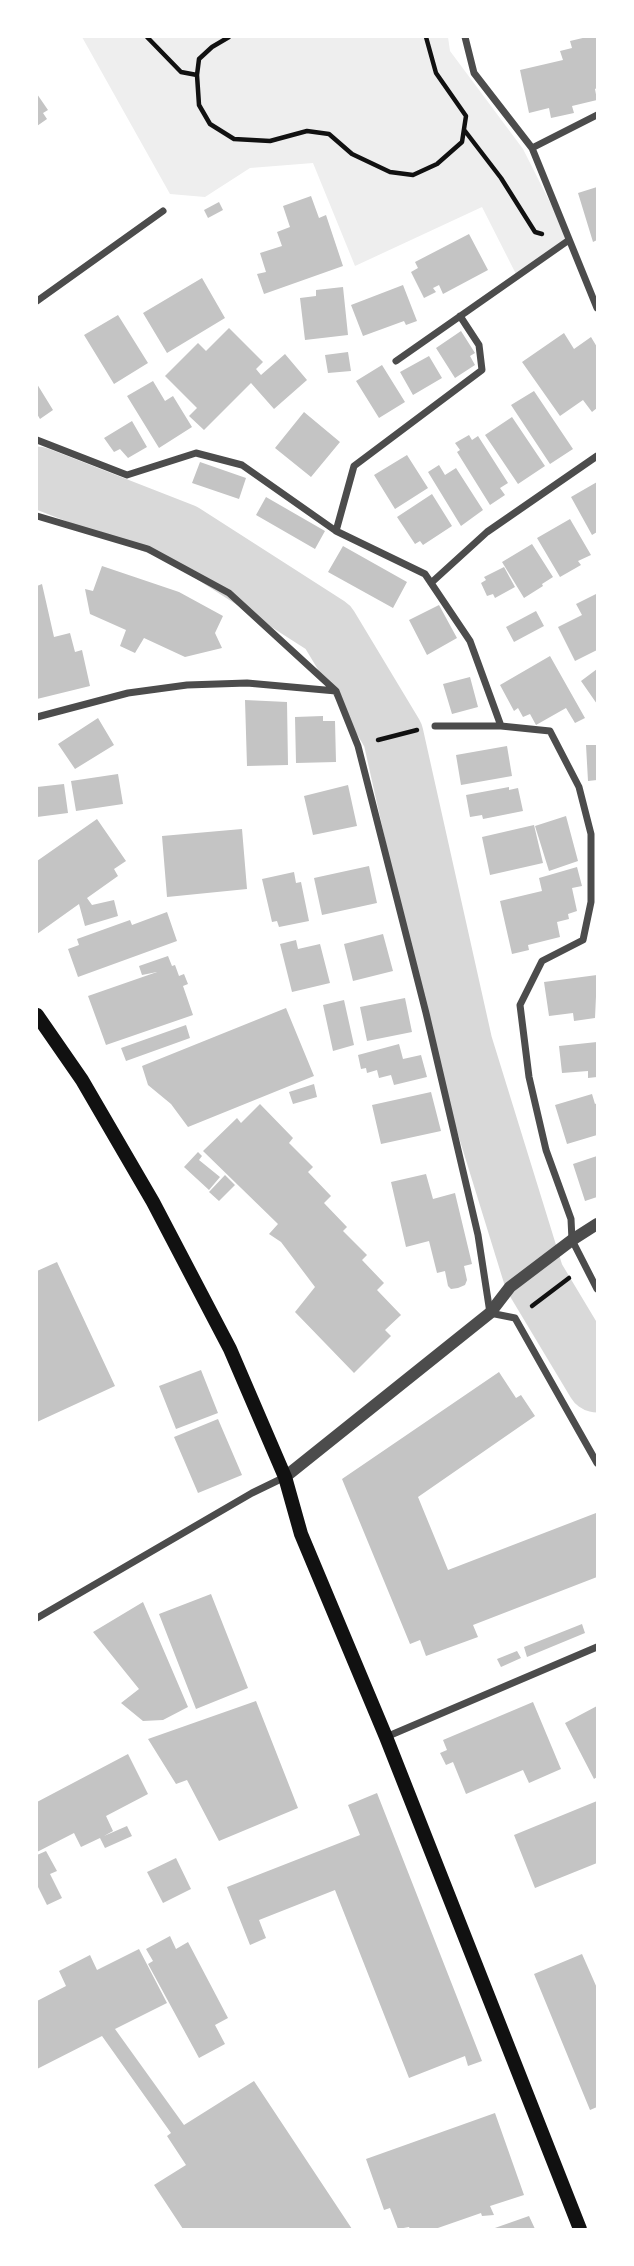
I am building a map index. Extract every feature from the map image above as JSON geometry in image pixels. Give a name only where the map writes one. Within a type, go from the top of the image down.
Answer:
[{"type":"main road","points":[[37,1015],[82,1080],[153,1202],[230,1349],[285,1477],[301,1534],[386,1738],[580,2229]]},
{"type":"street","points":[[465,37],[474,73],[531,148],[597,308]]},
{"type":"street","points":[[531,148],[597,115]]},
{"type":"street","points":[[37,301],[163,211]]},
{"type":"street","points":[[396,360],[569,240]]},
{"type":"street","points":[[336,531],[354,466],[482,370],[480,345],[460,316]]},
{"type":"street","points":[[37,440],[127,475],[197,453],[242,465],[336,531],[425,574],[470,641],[501,726]]},
{"type":"street","points":[[431,583],[486,532],[597,456]]},
{"type":"street","points":[[37,516],[148,549],[229,593],[336,691],[361,745],[478,1235],[490,1313]]},
{"type":"street","points":[[37,717],[128,693],[187,685],[247,683],[336,691]]},
{"type":"street","points":[[435,726],[501,726],[550,731],[579,788],[591,834],[590,902],[583,940],[542,961],[520,1005],[528,1077],[546,1150],[571,1219],[572,1240],[597,1289]]},
{"type":"street","points":[[37,1618],[252,1493],[285,1477],[490,1313],[510,1287],[597,1224]]},
{"type":"street","points":[[490,1313],[515,1318],[597,1463]]},
{"type":"street","points":[[386,1738],[595,1652]]},
{"type":"path","points":[[147,37],[180,72],[197,75]]},
{"type":"path","points":[[229,37],[199,59],[197,75],[200,106],[210,124],[234,139],[270,141],[307,131],[328,134],[352,154],[390,172],[413,175],[437,164],[462,142],[466,116],[436,73],[426,37]]},
{"type":"path","points":[[464,130],[519,205]]},
{"type":"path","points":[[361,745],[435,726]]},
{"type":"path","points":[[515,1318],[584,1267]]},
{"type":"shaded area","points":[[82,37],[448,37],[450,51],[523,149],[569,240],[517,276],[482,207],[355,266],[313,163],[250,168],[205,197],[170,194]]},
{"type":"building","points":[[597,37],[597,100],[572,106],[574,113],[551,118],[549,108],[529,113],[520,70],[563,60],[560,51],[572,48],[570,41]]},
{"type":"building","points":[[37,94],[48,110],[43,113],[47,119],[37,126]]},
{"type":"building","points":[[597,187],[597,240],[593,242],[578,193]]},
{"type":"building","points":[[311,196],[319,218],[326,215],[343,266],[264,294],[257,274],[266,272],[260,253],[282,246],[277,232],[290,227],[283,206]]},
{"type":"building","points":[[219,202],[223,210],[208,218],[204,210]]},
{"type":"building","points":[[469,234],[488,270],[443,294],[439,285],[433,288],[436,292],[424,298],[411,272],[418,268],[415,262]]},
{"type":"building","points":[[202,278],[225,318],[167,353],[143,313]]},
{"type":"building","points":[[403,285],[417,321],[406,325],[404,321],[363,336],[351,305]]},
{"type":"building","points":[[343,287],[348,335],[305,340],[300,298],[316,296],[316,290]]},
{"type":"building","points":[[118,315],[148,363],[114,384],[84,335]]},
{"type":"building","points":[[229,328],[263,362],[256,369],[261,375],[285,354],[307,380],[274,409],[251,383],[204,430],[189,416],[197,408],[165,376],[198,343],[206,351]]},
{"type":"building","points":[[461,331],[475,353],[470,356],[475,365],[455,378],[436,348]]},
{"type":"building","points":[[564,333],[574,349],[591,337],[597,347],[597,408],[592,412],[583,400],[560,416],[522,362]]},
{"type":"building","points":[[348,352],[351,371],[328,373],[325,355]]},
{"type":"building","points":[[429,356],[442,378],[413,395],[400,372]]},
{"type":"building","points":[[382,365],[405,402],[379,418],[356,381]]},
{"type":"building","points":[[153,381],[165,401],[173,396],[192,427],[159,448],[127,396]]},
{"type":"building","points":[[37,384],[53,410],[40,419],[37,414]]},
{"type":"building","points":[[534,391],[573,449],[550,464],[511,405]]},
{"type":"building","points":[[304,412],[340,442],[311,477],[275,448]]},
{"type":"building","points":[[512,417],[545,466],[518,484],[485,435]]},
{"type":"building","points":[[132,421],[147,447],[128,458],[120,449],[114,452],[104,438]]},
{"type":"building","points":[[469,435],[472,440],[478,436],[508,483],[500,488],[505,495],[490,505],[457,452],[460,450],[455,443]]},
{"type":"building","points":[[407,455],[428,488],[395,509],[374,475]]},
{"type":"building","points":[[200,462],[246,478],[239,499],[192,483]]},
{"type":"building","points":[[439,465],[445,475],[456,468],[483,510],[461,526],[428,472]]},
{"type":"building","points":[[597,482],[597,532],[592,535],[571,497]]},
{"type":"building","points":[[432,494],[452,526],[423,545],[420,541],[415,544],[397,517]]},
{"type":"building","points":[[266,497],[325,531],[315,549],[256,515]]},
{"type":"building","points":[[570,519],[591,555],[578,561],[581,565],[560,577],[537,538]]},
{"type":"building","points":[[532,544],[553,577],[524,598],[502,562]]},
{"type":"building","points":[[343,546],[407,582],[393,608],[328,572]]},
{"type":"building","points":[[102,566],[179,592],[223,616],[215,633],[222,648],[185,657],[144,638],[135,653],[120,646],[126,630],[90,614],[85,589],[93,591]]},
{"type":"building","points":[[504,567],[515,587],[495,598],[493,594],[487,596],[481,583],[486,580],[484,577]]},
{"type":"building","points":[[42,584],[54,637],[70,633],[75,652],[82,650],[90,686],[37,699],[37,586]]},
{"type":"building","points":[[596,594],[597,650],[575,661],[558,627],[582,615],[576,604]]},
{"type":"building","points":[[439,605],[457,638],[427,655],[409,620]]},
{"type":"building","points":[[536,611],[544,626],[514,642],[506,627]]},
{"type":"building","points":[[550,656],[585,718],[575,723],[566,708],[536,725],[530,714],[523,717],[518,708],[514,711],[500,685]]},
{"type":"building","points":[[597,669],[597,704],[581,681]]},
{"type":"building","points":[[470,677],[478,707],[452,714],[443,684]]},
{"type":"building","points":[[245,700],[287,702],[288,765],[247,766]]},
{"type":"building","points":[[323,716],[323,721],[335,721],[336,762],[296,763],[295,717]]},
{"type":"building","points":[[98,718],[114,745],[75,769],[58,744]]},
{"type":"building","points":[[586,745],[597,745],[597,780],[588,781]]},
{"type":"building","points":[[507,746],[512,776],[461,785],[456,755]]},
{"type":"building","points":[[118,774],[123,804],[76,811],[71,781]]},
{"type":"building","points":[[64,784],[68,813],[37,817],[37,787]]},
{"type":"building","points":[[348,785],[357,826],[313,835],[304,796]]},
{"type":"building","points":[[509,787],[509,790],[518,788],[523,811],[483,819],[482,815],[470,817],[466,795]]},
{"type":"building","points":[[566,816],[578,861],[549,871],[535,826]]},
{"type":"building","points":[[97,819],[126,861],[114,869],[118,876],[87,898],[92,905],[114,900],[118,916],[85,926],[79,904],[37,934],[37,861]]},
{"type":"building","points":[[534,825],[543,863],[490,875],[482,837]]},
{"type":"building","points":[[242,829],[247,889],[167,897],[162,836]]},
{"type":"building","points":[[369,866],[377,903],[322,915],[314,878]]},
{"type":"building","points":[[577,867],[582,886],[572,888],[577,911],[568,914],[569,919],[557,922],[560,937],[528,945],[529,950],[512,954],[500,901],[542,891],[539,878]]},
{"type":"building","points":[[294,872],[296,883],[301,882],[309,921],[279,927],[277,921],[272,922],[262,879]]},
{"type":"building","points":[[167,912],[177,941],[78,977],[68,949],[79,945],[77,939],[130,920],[132,925]]},
{"type":"building","points":[[383,934],[393,971],[353,981],[344,944]]},
{"type":"building","points":[[296,940],[298,949],[320,944],[330,983],[292,992],[280,944]]},
{"type":"building","points":[[168,956],[179,976],[184,974],[188,984],[183,986],[193,1015],[106,1045],[88,996],[157,972],[142,975],[139,966]]},
{"type":"building","points":[[597,975],[595,1018],[574,1021],[573,1013],[549,1016],[544,982]]},
{"type":"building","points":[[405,998],[412,1032],[367,1041],[360,1007]]},
{"type":"building","points":[[344,1000],[354,1045],[333,1051],[323,1005]]},
{"type":"building","points":[[286,1008],[314,1076],[188,1127],[171,1104],[148,1085],[142,1066]]},
{"type":"building","points":[[186,1025],[190,1038],[126,1061],[121,1048]]},
{"type":"building","points":[[597,1042],[597,1077],[588,1078],[588,1071],[562,1073],[559,1046]]},
{"type":"building","points":[[399,1044],[403,1059],[421,1055],[427,1077],[394,1085],[391,1075],[379,1078],[377,1070],[367,1073],[366,1068],[361,1069],[358,1055]]},
{"type":"building","points":[[314,1084],[317,1097],[293,1104],[289,1092]]},
{"type":"building","points":[[431,1092],[441,1131],[381,1144],[372,1105]]},
{"type":"building","points":[[592,1094],[595,1104],[597,1103],[597,1135],[567,1144],[555,1105]]},
{"type":"building","points":[[260,1104],[293,1138],[289,1143],[313,1167],[308,1172],[331,1196],[324,1203],[347,1227],[343,1231],[367,1255],[362,1260],[384,1283],[377,1290],[401,1315],[385,1330],[391,1336],[354,1373],[295,1312],[315,1287],[281,1242],[269,1234],[278,1224],[203,1151],[237,1118],[241,1123]]},
{"type":"building","points":[[198,1152],[202,1156],[199,1160],[220,1177],[209,1190],[184,1167]]},
{"type":"building","points":[[597,1156],[597,1197],[585,1201],[573,1164]]},
{"type":"building","points":[[426,1174],[433,1199],[455,1193],[472,1264],[464,1266],[467,1280],[465,1285],[458,1288],[451,1289],[448,1286],[445,1271],[437,1273],[429,1241],[406,1247],[391,1182]]},
{"type":"building","points":[[225,1175],[235,1185],[219,1201],[209,1192]]},
{"type":"building","points":[[57,1262],[115,1386],[37,1422],[37,1271]]},
{"type":"building","points":[[201,1370],[218,1413],[176,1429],[159,1386]]},
{"type":"building","points":[[499,1372],[516,1398],[521,1395],[535,1416],[418,1497],[448,1570],[596,1513],[597,1577],[473,1625],[478,1637],[426,1656],[420,1640],[410,1644],[342,1479]]},
{"type":"building","points":[[218,1419],[242,1475],[198,1493],[174,1437]]},
{"type":"building","points":[[211,1594],[248,1688],[196,1709],[159,1614]]},
{"type":"building","points":[[143,1602],[188,1707],[163,1720],[143,1721],[121,1703],[139,1689],[93,1632]]},
{"type":"building","points":[[582,1624],[585,1633],[527,1657],[524,1647]]},
{"type":"building","points":[[517,1651],[521,1658],[501,1667],[497,1659]]},
{"type":"building","points":[[256,1701],[298,1808],[219,1841],[187,1780],[176,1784],[148,1739]]},
{"type":"building","points":[[533,1702],[561,1769],[529,1783],[523,1770],[466,1794],[453,1762],[446,1765],[440,1753],[447,1750],[443,1740]]},
{"type":"building","points":[[597,1706],[597,1777],[594,1779],[565,1723]]},
{"type":"building","points":[[128,1754],[148,1794],[106,1816],[113,1831],[104,1836],[127,1826],[132,1836],[105,1848],[100,1838],[81,1847],[74,1833],[37,1852],[37,1802]]},
{"type":"building","points":[[377,1793],[482,2061],[468,2066],[465,2056],[409,2078],[335,1890],[259,1920],[266,1938],[250,1945],[227,1887],[360,1835],[348,1805]]},
{"type":"building","points":[[597,1801],[597,1863],[535,1888],[514,1835]]},
{"type":"building","points":[[46,1851],[57,1871],[50,1874],[62,1898],[47,1905],[37,1885],[37,1855]]},
{"type":"building","points":[[176,1858],[191,1889],[163,1903],[147,1872]]},
{"type":"building","points":[[170,1936],[176,1949],[188,1942],[228,2018],[215,2025],[225,2044],[199,2058],[148,1964],[153,1961],[146,1949]]},
{"type":"building","points":[[139,1949],[167,2003],[115,2029],[184,2125],[254,2081],[352,2229],[183,2229],[154,2185],[186,2165],[167,2136],[171,2133],[102,2036],[37,2069],[37,2001],[66,1986],[59,1971],[90,1955],[97,1970]]},
{"type":"building","points":[[582,1954],[597,1988],[597,2107],[590,2110],[534,1974]]},
{"type":"building","points":[[495,2113],[524,2195],[490,2206],[494,2215],[482,2216],[481,2213],[435,2229],[398,2229],[390,2208],[384,2210],[366,2159]]},
{"type":"building","points":[[529,2216],[535,2229],[492,2229]]},
{"type":"waterway","points":[[37,477],[183,534],[328,627],[393,735],[462,1044],[534,1277],[597,1382]]}]
